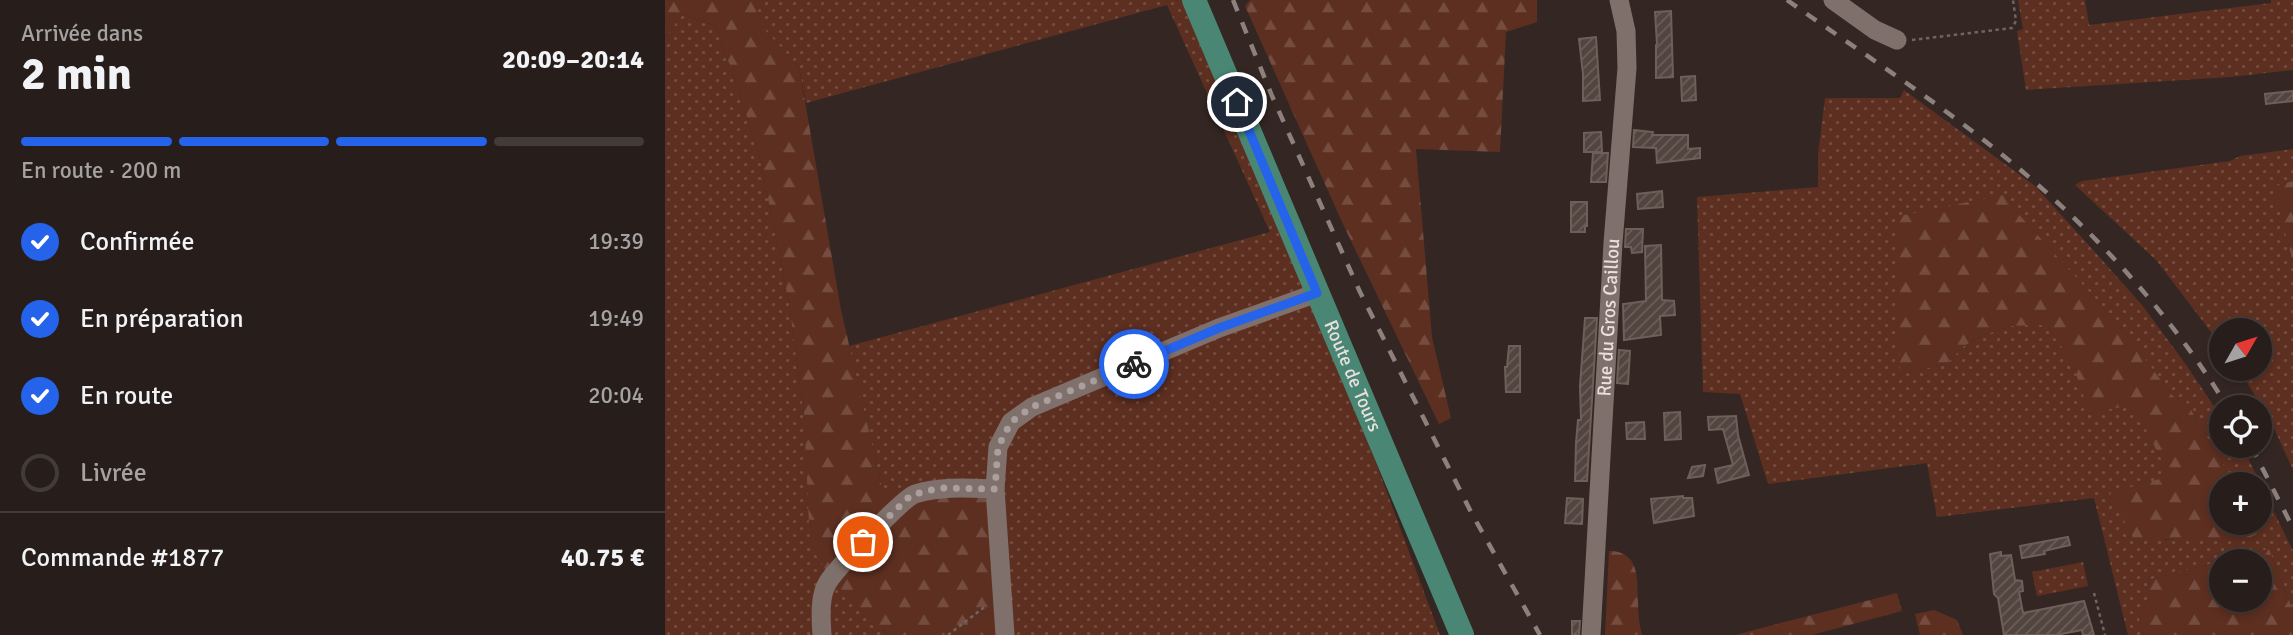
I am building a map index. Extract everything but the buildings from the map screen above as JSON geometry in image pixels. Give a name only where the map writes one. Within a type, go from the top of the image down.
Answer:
[{"type":"main road","name":"Route de Tours","points":[[1194,0],[1462,635]]},
{"type":"street","name":"Rue du Gros Caillou","points":[[1591,635],[1613,243],[1627,68],[1626,31],[1619,0]]},
{"type":"street","points":[[1833,0],[1875,30],[1897,40]]},
{"type":"street","points":[[1005,635],[995,489],[998,447],[1011,422],[1032,407],[1219,328],[1317,293]]},
{"type":"street","points":[[822,635],[821,614],[826,584],[847,558],[911,495],[939,488],[995,489]]},
{"type":"path","points":[[1897,40],[2012,28],[2016,21],[2014,0]]},
{"type":"path","points":[[2094,593],[2105,635]]},
{"type":"path","points":[[948,635],[1002,594]]},
{"type":"green space","points":[[665,0],[755,0],[761,26],[799,67],[841,310],[883,492],[993,478],[999,635],[886,635],[885,630],[840,592],[810,546],[804,415],[789,303],[759,154],[715,26],[682,14],[665,38]]},
{"type":"green space","points":[[755,0],[1185,0],[1376,463],[1440,635],[999,635],[883,492],[849,346],[1270,232],[1167,5],[806,103],[799,67],[761,26]]},
{"type":"green space","points":[[1250,0],[1537,0],[1537,22],[1506,32],[1500,152],[1416,149],[1432,337],[1451,418],[1439,424],[1342,222],[1245,6]]},
{"type":"green space","points":[[2018,0],[2085,0],[2089,25],[2271,3],[2271,0],[2293,0],[2293,70],[2231,77],[2026,90],[2017,31],[2023,29]]},
{"type":"green space","points":[[682,14],[715,26],[731,68],[759,154],[789,303],[804,415],[886,635],[665,635],[665,38]]},
{"type":"green space","points":[[1904,90],[2035,186],[2142,305],[2187,366],[2209,399],[2209,441],[2187,403],[2173,396],[2120,326],[2014,209],[2007,194],[1900,375],[1947,363],[1964,346],[1986,334],[2010,326],[2042,324],[2066,353],[2089,413],[2133,404],[2171,477],[2164,540],[2225,535],[2272,535],[2272,508],[2293,551],[2293,611],[2272,557],[2272,549],[2209,549],[2209,564],[2148,580],[2150,598],[2139,617],[2143,635],[2128,635],[2094,498],[1937,517],[1927,463],[1768,484],[1740,394],[1703,392],[1697,197],[1818,187],[1818,155],[1825,98],[1900,98]]},
{"type":"green space","points":[[2293,149],[2293,181],[2274,187],[2293,262],[2293,470],[2272,424],[2272,395],[2255,395],[2247,382],[2272,381],[2272,318],[2209,318],[2209,329],[2156,260],[2075,185],[2082,181],[2230,161],[2240,156]]},
{"type":"green space","points":[[2293,181],[2293,262],[2273,187]]},
{"type":"green space","points":[[2007,194],[2014,209],[2120,326],[2173,396],[2187,403],[2209,441],[2209,458],[2219,458],[2227,472],[2209,472],[2209,535],[2255,535],[2248,538],[2134,540],[2110,493],[2170,476],[2133,405],[2088,413],[2066,353],[2042,325],[2010,326],[1986,334],[1964,346],[1947,363],[1900,375],[1895,217]]},
{"type":"green space","points":[[2219,458],[2248,458],[2255,472],[2227,472]]},
{"type":"green space","points":[[1609,551],[1626,556],[1635,568],[1642,635],[1605,635]]},
{"type":"green space","points":[[2272,557],[2293,611],[2293,635],[2143,635],[2139,617],[2150,598],[2148,580],[2209,564],[2209,612],[2272,612]]},
{"type":"green space","points":[[2083,562],[2088,586],[2037,596],[2032,572]]},
{"type":"green space","points":[[1897,593],[1902,611],[1812,635],[1735,635]]},
{"type":"green space","points":[[1934,610],[1957,620],[1963,635],[1920,635],[1915,614]]},
{"type":"railway","points":[[1233,0],[1272,96],[1360,292],[1472,514],[1540,635]]},
{"type":"railway","points":[[1787,0],[1966,126],[2052,198],[2135,282],[2184,343],[2220,395]]},
{"type":"railway","points":[[2257,458],[2293,528]]},
{"type":"way so far","points":[[863,542],[911,495],[939,488],[995,489],[998,447],[1011,422],[1032,407],[1134,364]]},
{"type":"route","points":[[1134,364],[1219,328],[1317,293],[1237,102]]}]
